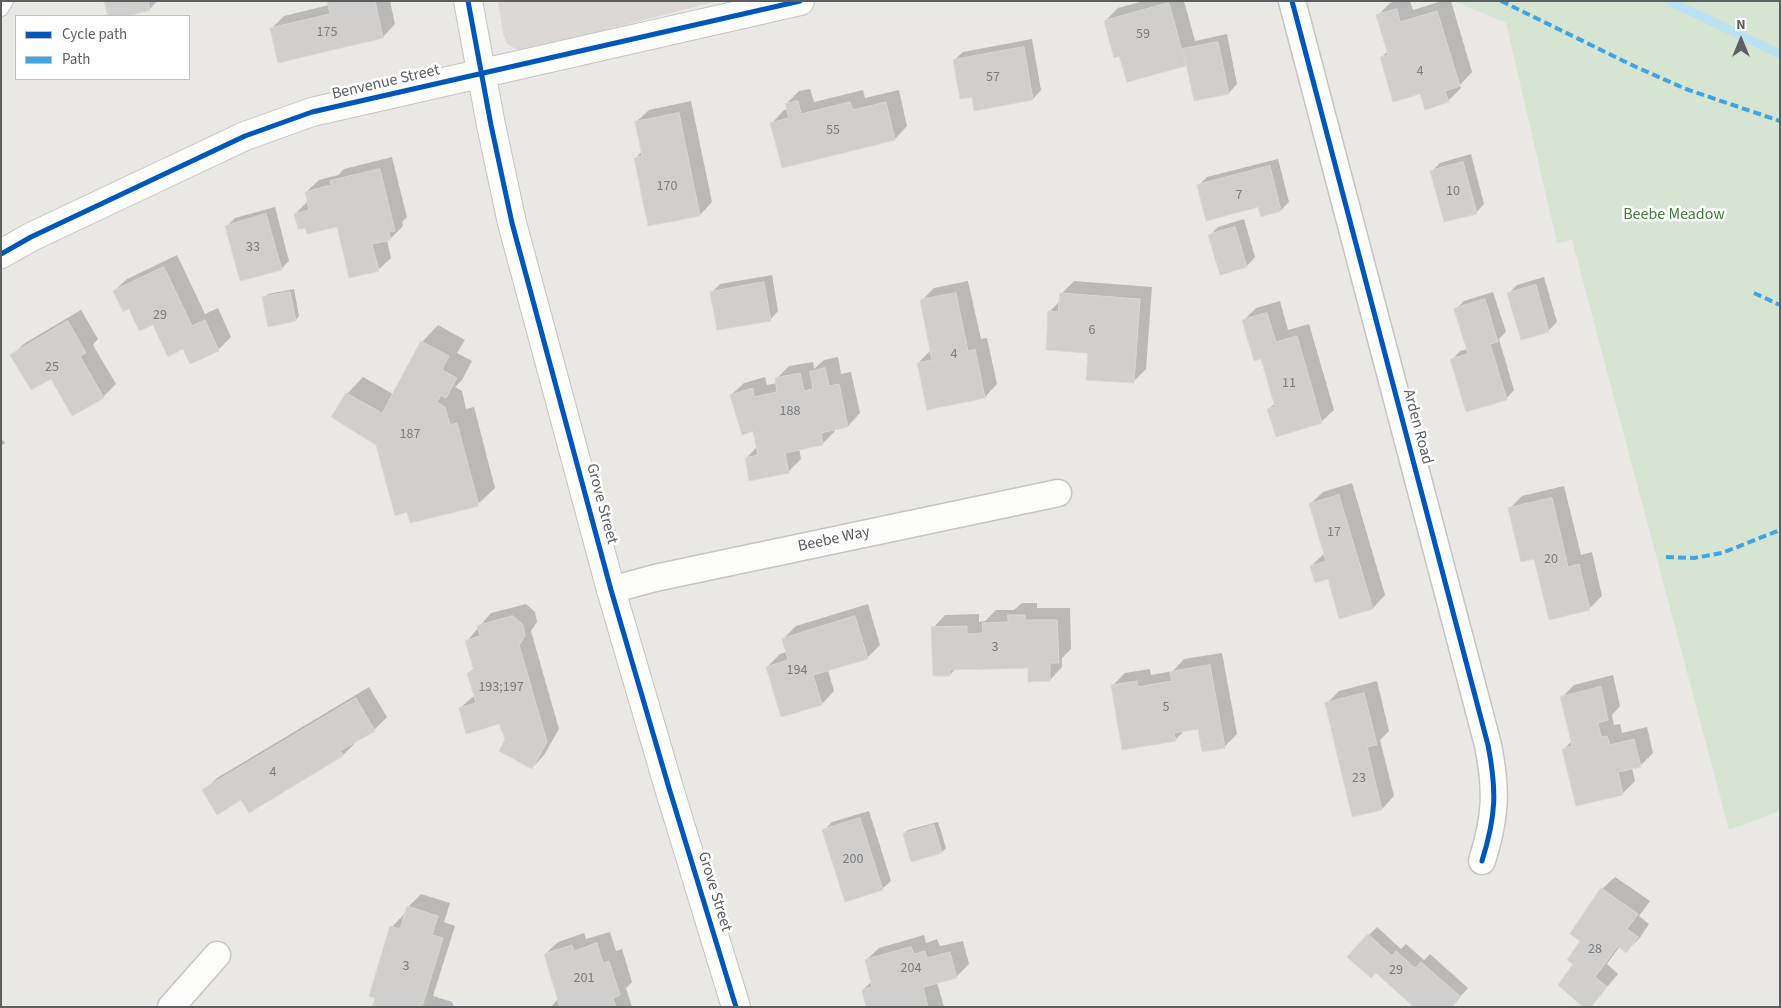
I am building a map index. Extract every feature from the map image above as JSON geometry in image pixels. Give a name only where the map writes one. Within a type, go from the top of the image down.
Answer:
[{"type":"street","name":"Grove Street","points":[[468,1],[512,223],[611,590],[736,1007]]},
{"type":"street","name":"Benvenue Street","points":[[1,254],[31,237],[245,136],[312,112],[800,1]]},
{"type":"street","name":"Arden Road","points":[[1292,1],[1488,745],[1495,792],[1494,816],[1482,861]]},
{"type":"street","name":"Beebe Way","points":[[611,590],[655,578],[1058,493]]},
{"type":"street","points":[[172,1007],[217,955]]},
{"type":"lane","points":[[1,9],[6,1]]},
{"type":"shaded area","points":[[498,1],[718,1],[527,50],[516,49],[507,44],[503,33]]},
{"type":"green space","name":"Beebe Meadow","points":[[1454,1],[1780,1],[1780,811],[1729,830],[1572,240],[1557,243],[1506,23]]},
{"type":"building","points":[[104,1],[148,1],[150,10],[132,15],[108,15]]},
{"type":"building","points":[[327,1],[375,1],[383,38],[278,63],[270,28],[330,14]]},
{"type":"building","points":[[1169,3],[1186,66],[1127,82],[1119,56],[1114,58],[1104,21]]},
{"type":"building","points":[[1397,9],[1400,22],[1437,11],[1460,86],[1445,91],[1449,102],[1425,110],[1420,94],[1393,102],[1380,57],[1388,55],[1376,15]]},
{"type":"building","points":[[1218,42],[1229,94],[1194,101],[1183,49]]},
{"type":"building","points":[[1024,47],[1033,100],[974,111],[972,97],[960,99],[953,60]]},
{"type":"building","points":[[798,101],[801,114],[850,102],[853,110],[886,102],[895,140],[782,168],[770,123],[789,118],[785,104]]},
{"type":"building","points":[[679,113],[700,216],[648,226],[634,158],[642,156],[635,122]]},
{"type":"building","points":[[1463,162],[1477,214],[1444,222],[1430,171]]},
{"type":"building","points":[[1270,166],[1281,211],[1261,217],[1258,207],[1206,221],[1197,185]]},
{"type":"building","points":[[380,169],[395,231],[389,232],[391,240],[372,244],[379,271],[349,278],[337,227],[307,234],[305,228],[298,229],[294,214],[309,210],[305,192],[331,185],[330,181]]},
{"type":"building","points":[[266,214],[282,270],[240,281],[225,226]]},
{"type":"building","points":[[1235,227],[1247,267],[1220,275],[1208,235]]},
{"type":"building","points":[[164,267],[192,326],[205,320],[219,351],[190,364],[183,349],[168,357],[153,325],[139,331],[129,309],[123,312],[113,291]]},
{"type":"building","points":[[764,282],[771,321],[717,330],[710,292]]},
{"type":"building","points":[[1536,285],[1549,332],[1521,340],[1507,293]]},
{"type":"building","points":[[290,292],[296,321],[268,327],[262,297]]},
{"type":"building","points":[[956,293],[968,351],[975,349],[985,398],[927,410],[917,363],[932,360],[920,300]]},
{"type":"building","points":[[1060,293],[1140,299],[1134,383],[1086,380],[1088,353],[1046,350],[1048,311],[1058,312]]},
{"type":"building","points":[[1485,299],[1498,342],[1490,344],[1507,400],[1466,412],[1450,359],[1468,354],[1454,309]]},
{"type":"building","points":[[1267,313],[1276,342],[1297,336],[1322,423],[1276,437],[1267,409],[1275,407],[1261,359],[1254,361],[1242,320]]},
{"type":"building","points":[[68,321],[86,353],[80,356],[104,398],[72,416],[51,379],[31,390],[10,355]]},
{"type":"building","points":[[421,341],[449,356],[442,370],[457,378],[446,398],[441,395],[437,402],[445,407],[450,425],[457,423],[479,506],[410,523],[407,512],[395,516],[376,445],[331,417],[346,393],[382,413]]},
{"type":"building","points":[[825,368],[829,386],[839,384],[848,427],[821,433],[823,445],[785,453],[789,473],[749,481],[745,458],[758,455],[753,431],[742,435],[730,395],[753,388],[754,397],[777,392],[775,378],[800,373],[804,391],[813,389],[810,372]]},
{"type":"building","points":[[1339,495],[1373,609],[1339,619],[1328,579],[1315,583],[1310,566],[1326,561],[1309,504]]},
{"type":"building","points":[[1552,498],[1568,567],[1579,564],[1590,610],[1549,620],[1534,559],[1521,562],[1508,508]]},
{"type":"building","points":[[1008,615],[1025,615],[1025,620],[1057,620],[1059,663],[1050,663],[1050,681],[1028,682],[1028,668],[950,670],[950,676],[933,676],[931,627],[967,626],[967,634],[983,633],[982,623],[1008,622]]},
{"type":"building","points":[[513,616],[523,625],[525,636],[519,645],[547,742],[532,769],[499,751],[505,739],[499,724],[466,734],[459,708],[476,703],[467,673],[474,671],[465,641],[480,636],[477,626]]},
{"type":"building","points":[[855,616],[868,659],[813,675],[822,705],[781,717],[766,667],[788,660],[782,639]]},
{"type":"building","points":[[1210,665],[1225,748],[1202,752],[1198,729],[1174,733],[1176,741],[1122,750],[1111,685],[1137,681],[1138,687],[1172,681],[1170,672]]},
{"type":"building","points":[[1601,687],[1608,720],[1598,723],[1601,737],[1607,736],[1610,745],[1634,739],[1641,767],[1618,772],[1623,795],[1576,806],[1562,749],[1572,746],[1560,697]]},
{"type":"building","points":[[1364,693],[1377,745],[1367,747],[1382,810],[1352,817],[1325,703]]},
{"type":"building","points":[[356,698],[375,731],[340,751],[343,756],[249,813],[241,800],[217,815],[202,790]]},
{"type":"building","points":[[860,818],[883,890],[845,902],[822,830]]},
{"type":"building","points":[[934,825],[942,853],[911,862],[903,834]]},
{"type":"building","points":[[1601,888],[1638,914],[1627,929],[1638,937],[1626,953],[1618,946],[1595,977],[1607,987],[1591,1007],[1583,1007],[1558,985],[1573,964],[1567,960],[1580,941],[1570,934]]},
{"type":"building","points":[[407,906],[438,916],[432,935],[443,938],[422,1007],[372,1007],[375,998],[369,996],[390,926],[400,929]]},
{"type":"building","points":[[1368,934],[1392,956],[1396,951],[1415,968],[1421,962],[1461,997],[1452,1007],[1414,1007],[1376,973],[1371,978],[1347,957]]},
{"type":"building","points":[[597,943],[603,963],[609,961],[620,995],[613,998],[616,1007],[560,1007],[544,954],[572,945],[574,951]]},
{"type":"building","points":[[911,947],[914,954],[925,951],[927,958],[950,952],[957,978],[923,987],[928,1007],[866,1007],[862,990],[872,987],[865,960]]},
{"type":"waterway","points":[[1669,1],[1780,54]]},
{"type":"marked path","points":[[1501,1],[1636,67],[1686,89],[1780,121]]},
{"type":"marked path","points":[[1754,293],[1780,305]]},
{"type":"marked path","points":[[1666,557],[1694,558],[1722,553],[1780,530]]},
{"type":"cycle path","points":[[468,1],[491,125],[512,223],[611,590],[736,1007]]},
{"type":"cycle path","points":[[1,254],[31,237],[245,136],[312,112],[800,1]]},
{"type":"cycle path","points":[[1292,1],[1488,745],[1493,776],[1494,803],[1487,845],[1482,861]]}]
